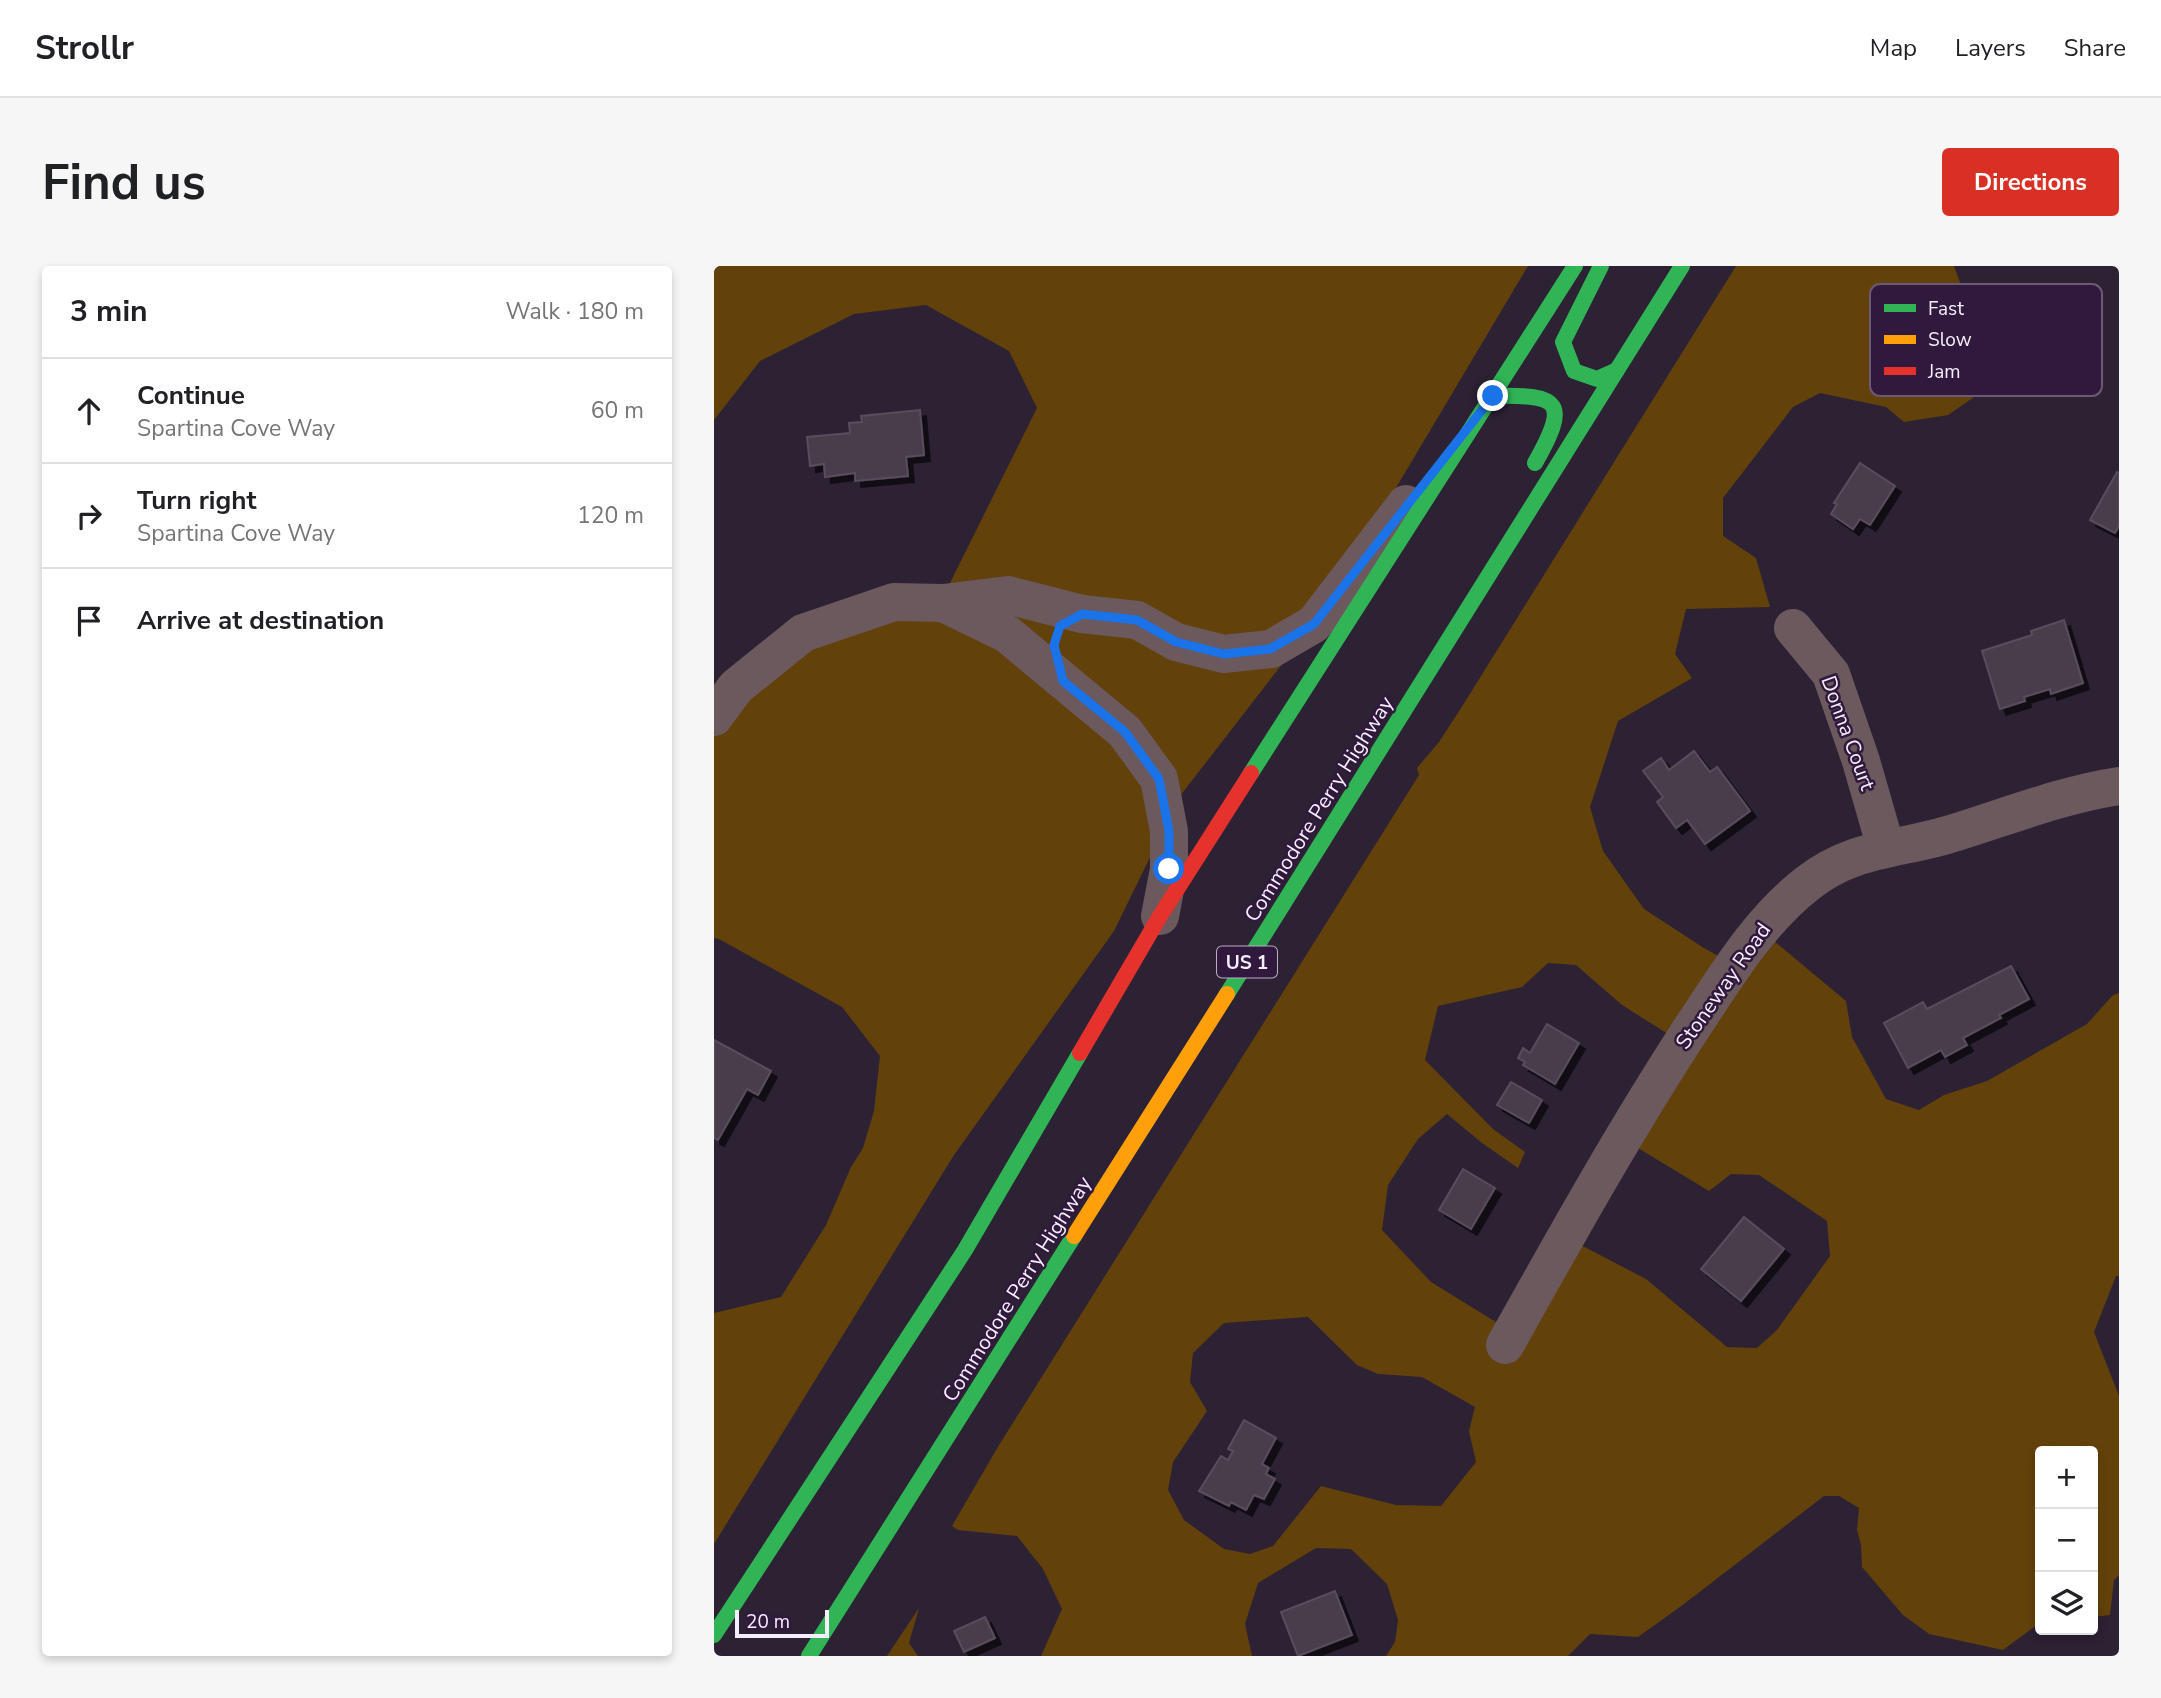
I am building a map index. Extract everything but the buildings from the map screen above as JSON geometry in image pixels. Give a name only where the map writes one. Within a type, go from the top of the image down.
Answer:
[{"type":"highway","points":[[714,1635],[965,1250],[1160,916],[1575,266]]},
{"type":"highway","points":[[1601,266],[1563,342],[1574,371],[1597,379],[1618,370]]},
{"type":"highway","name":"Commodore Perry Highway","points":[[809,1656],[1387,740],[1682,266]]},
{"type":"highway","points":[[1493,396],[1541,397],[1554,406],[1557,416],[1554,427],[1528,475]]},
{"type":"highway","points":[[1387,740],[1503,523]]},
{"type":"street","points":[[714,717],[736,687],[803,633],[894,602],[943,603],[1009,595],[1082,614],[1137,620],[1176,642],[1224,654],[1270,649],[1314,624],[1493,396]]},
{"type":"street","points":[[943,603],[1007,634],[1125,732],[1159,779],[1169,831],[1169,869],[1160,916]]},
{"type":"street","points":[[1063,681],[1054,645],[1060,626],[1082,614]]},
{"type":"street","name":"Donna Court","points":[[1793,628],[1831,674],[1861,761],[1886,848]]},
{"type":"street","name":"Stoneway Road","points":[[1505,1345],[1662,1074],[1736,961],[1768,921],[1809,883],[1853,857],[1943,836],[2081,792],[2119,786]]},
{"type":"shaded area","points":[[714,266],[1528,266],[1321,614],[1180,796],[1114,931],[954,1155],[714,1544],[714,1313],[781,1297],[826,1225],[851,1167],[863,1148],[874,1111],[880,1056],[842,1007],[714,938],[714,719],[771,662],[939,605],[1037,408],[1009,351],[926,305],[854,314],[760,361],[714,420]]},
{"type":"shaded area","points":[[1736,266],[1954,266],[1961,284],[1870,284],[1870,396],[1976,396],[1948,415],[1904,422],[1886,407],[1820,393],[1793,407],[1723,498],[1723,536],[1756,558],[1770,607],[1686,609],[1675,654],[1692,678],[1618,721],[1590,807],[1603,851],[1644,909],[1738,967],[1768,936],[1846,1001],[1852,1037],[1886,1099],[1919,1110],[1944,1095],[1987,1081],[2087,1024],[2113,995],[2119,993],[2119,1276],[2116,1276],[2094,1332],[2119,1396],[2119,1575],[2114,1580],[2110,1615],[2098,1616],[2098,1446],[2035,1446],[2035,1627],[2003,1650],[1929,1634],[1903,1615],[1862,1567],[1857,1530],[1859,1508],[1839,1496],[1824,1496],[1638,1637],[1590,1634],[1568,1656],[1386,1656],[1395,1642],[1398,1620],[1387,1584],[1351,1549],[1316,1548],[1258,1583],[1245,1624],[1252,1656],[1041,1656],[1062,1609],[1043,1569],[1017,1536],[958,1530],[952,1526],[999,1445],[1419,775],[1417,768],[1439,742],[1463,705]],"holes":[[[1548,963],[1576,965],[1622,1005],[1687,1046],[1633,1145],[1709,1191],[1731,1174],[1759,1175],[1827,1221],[1830,1256],[1777,1330],[1757,1348],[1727,1347],[1646,1279],[1573,1241],[1517,1335],[1431,1282],[1382,1230],[1388,1185],[1418,1139],[1447,1114],[1518,1168],[1525,1152],[1493,1129],[1425,1060],[1438,1006],[1522,987]],[[1308,1317],[1357,1365],[1378,1374],[1422,1377],[1475,1407],[1469,1431],[1476,1462],[1441,1506],[1396,1505],[1321,1486],[1273,1546],[1250,1554],[1224,1549],[1184,1520],[1168,1490],[1173,1462],[1207,1411],[1190,1382],[1193,1353],[1224,1323]]]},
{"type":"shaded area","points":[[919,1608],[909,1643],[918,1656],[887,1656]]},
{"type":"traffic: fast","points":[[1251,773],[1575,266]]},
{"type":"traffic: fast","points":[[1601,266],[1563,342],[1574,371],[1597,379],[1617,370]]},
{"type":"traffic: fast","points":[[1227,994],[1682,266]]},
{"type":"traffic: fast","points":[[1493,396],[1533,397],[1546,400],[1553,406],[1555,415],[1552,427],[1535,463]]},
{"type":"traffic: fast","points":[[714,1635],[965,1250],[1080,1053]]},
{"type":"traffic: fast","points":[[809,1656],[1074,1236]]},
{"type":"traffic: slow","points":[[1074,1236],[1227,994]]},
{"type":"traffic: jam","points":[[1080,1053],[1160,916],[1251,773]]},
{"type":"route","points":[[1169,869],[1169,831],[1159,779],[1125,732],[1063,681],[1054,645],[1060,626],[1082,614],[1137,620],[1176,642],[1224,654],[1270,649],[1314,624],[1493,396]]}]
